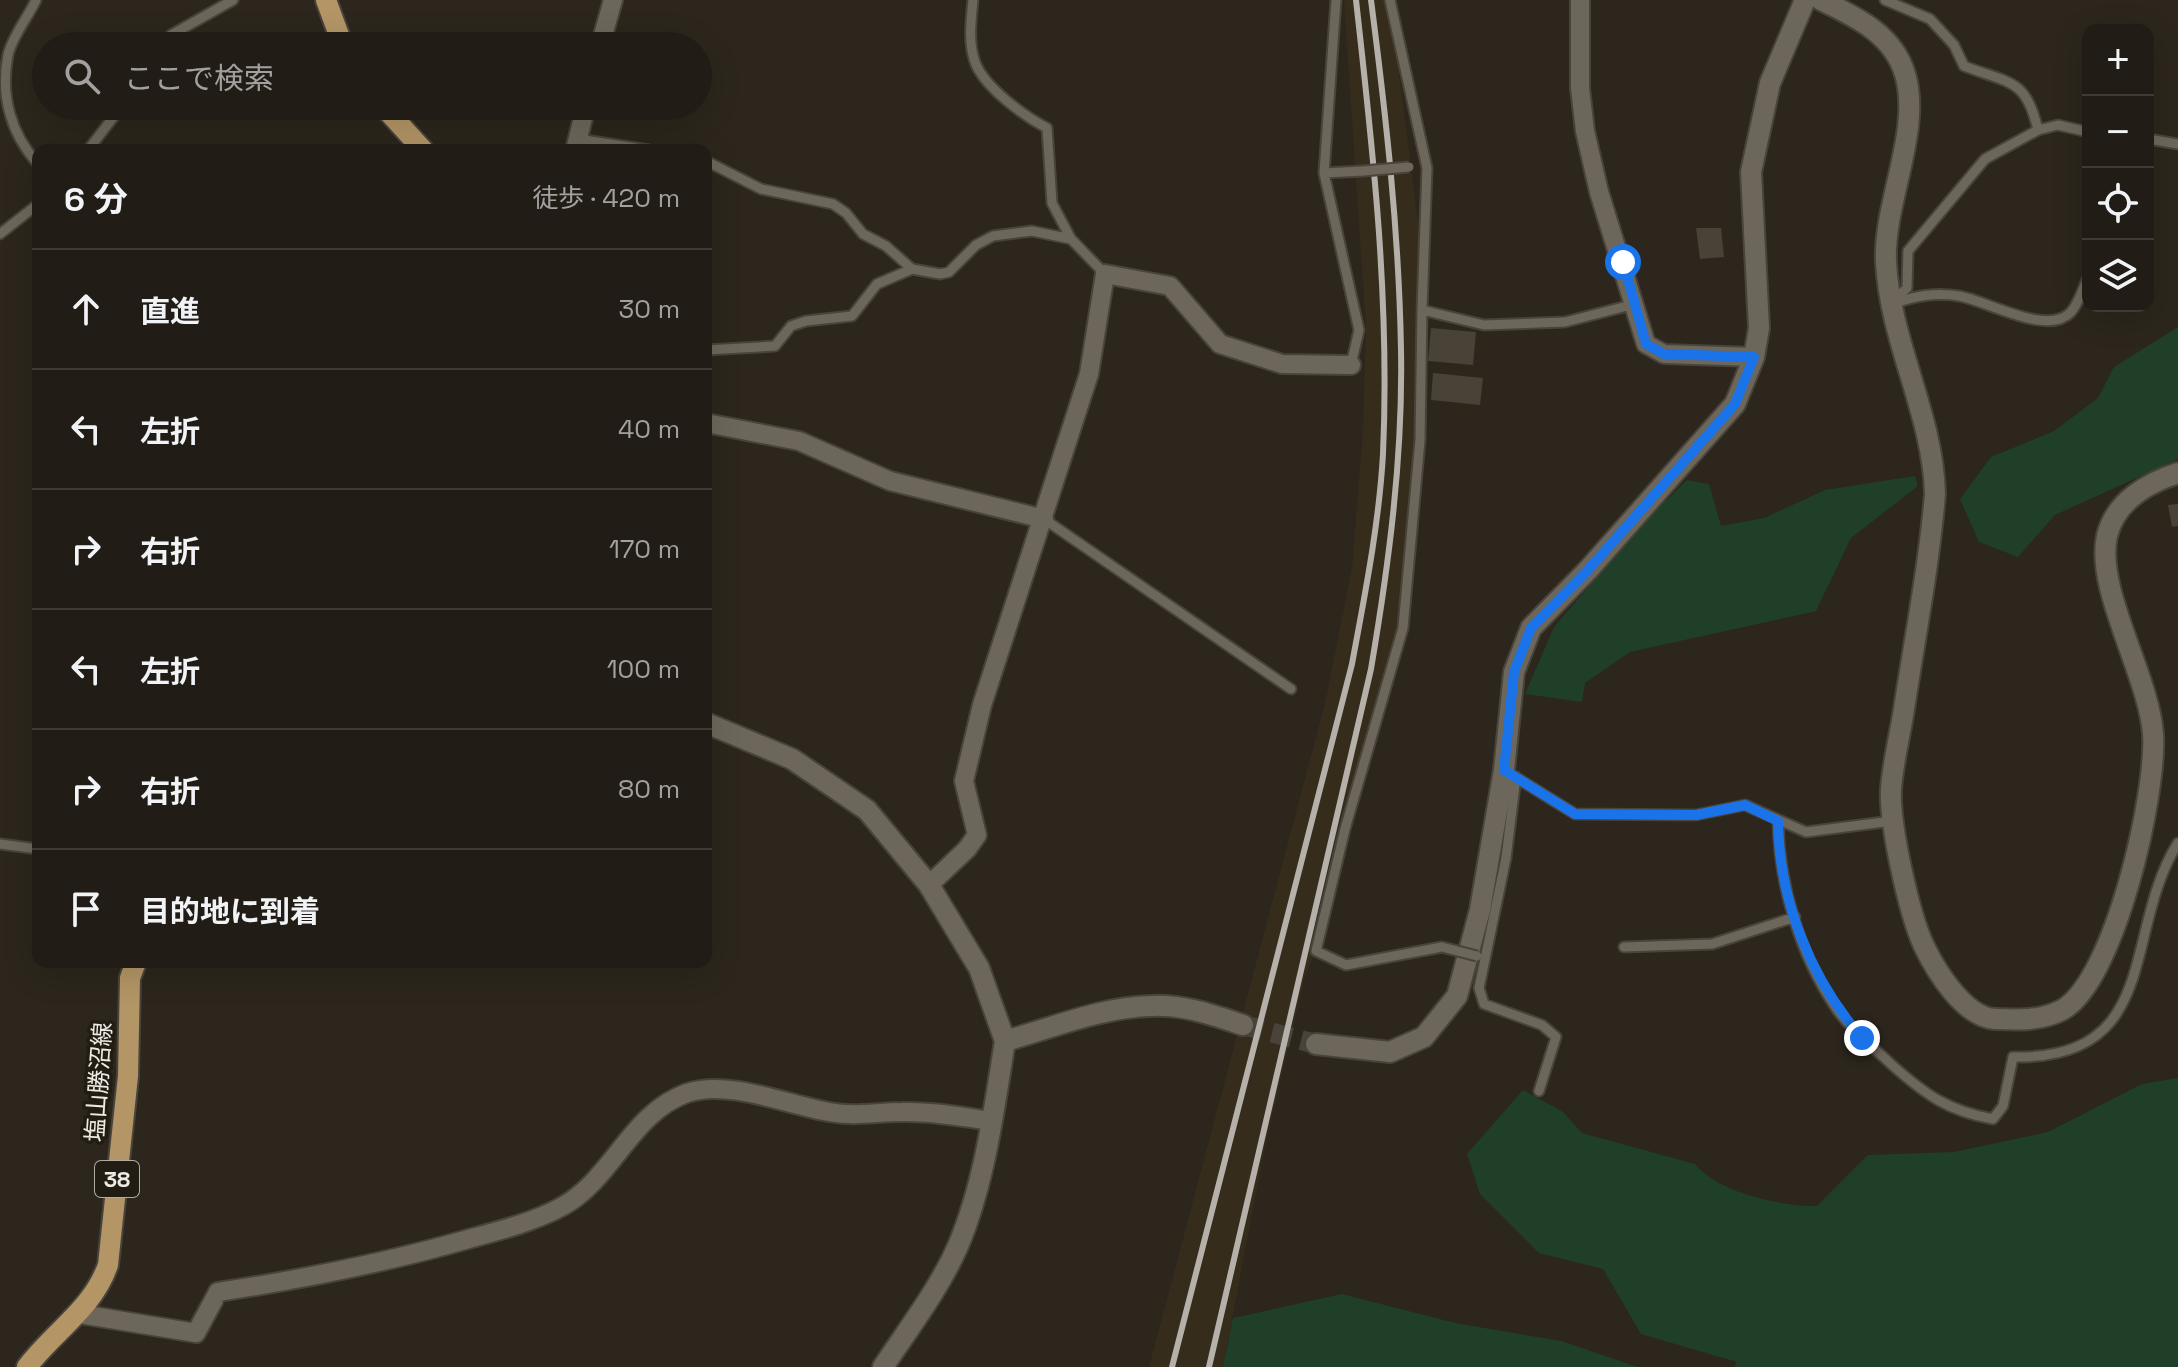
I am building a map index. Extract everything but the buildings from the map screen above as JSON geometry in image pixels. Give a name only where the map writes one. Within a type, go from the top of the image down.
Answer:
[{"type":"main road","points":[[326,0],[338,32]]},
{"type":"main road","points":[[396,120],[418,144]]},
{"type":"main road","name":"塩山勝沼線","points":[[27,1367],[80,1314],[99,1290],[108,1265],[128,1076],[130,978],[134,968]]},
{"type":"street","points":[[604,32],[613,0]]},
{"type":"street","points":[[1580,0],[1580,88],[1585,131],[1599,192],[1646,344],[1664,354],[1754,357]]},
{"type":"street","points":[[1316,1044],[1390,1052],[1424,1037],[1457,996],[1480,910],[1510,774],[1514,672],[1531,628],[1588,570],[1735,404],[1754,357],[1759,328],[1751,172],[1770,83],[1805,0]]},
{"type":"street","points":[[1821,0],[1863,20],[1886,40],[1905,76],[1908,112],[1885,257],[1889,305],[1934,455],[1935,494],[1891,791],[1900,861],[1923,943],[1955,996],[1989,1018],[2034,1020],[2064,1009],[2090,982],[2114,933],[2151,795],[2153,733],[2107,570],[2106,539],[2114,515],[2135,495],[2155,480],[2178,473]]},
{"type":"street","points":[[577,144],[583,120]]},
{"type":"street","points":[[929,885],[967,849],[977,835],[964,781],[982,705],[1089,374],[1105,274],[1170,286],[1220,344],[1282,364],[1351,365]]},
{"type":"street","points":[[712,424],[799,441],[890,481],[1044,519]]},
{"type":"street","points":[[712,726],[792,759],[867,810],[929,885],[979,968],[1005,1041],[992,1121],[958,1244],[938,1285],[883,1367]]},
{"type":"street","points":[[1005,1041],[1118,1009],[1153,1005],[1194,1010],[1243,1025]]},
{"type":"street","points":[[80,1314],[196,1333],[218,1292],[311,1278],[499,1231],[562,1206],[577,1196],[641,1123],[668,1102],[689,1092],[735,1092],[829,1112],[869,1116],[900,1112],[935,1113],[992,1121]]},
{"type":"lane","points":[[32,157],[21,145],[7,113],[6,75],[8,53],[36,0]]},
{"type":"lane","points":[[176,32],[233,0]]},
{"type":"lane","points":[[973,0],[970,30],[975,64],[1015,111],[1047,128],[1052,203],[1071,239],[1105,274]]},
{"type":"lane","points":[[1336,0],[1324,173],[1359,330],[1351,365]]},
{"type":"lane","points":[[1390,0],[1427,168],[1420,440],[1403,628],[1345,829],[1316,951],[1346,965],[1442,947],[1480,957]]},
{"type":"lane","points":[[1885,0],[1930,19],[1954,45],[1964,66],[2020,88],[2031,100],[2038,130]]},
{"type":"lane","points":[[93,144],[111,120]]},
{"type":"lane","points":[[1889,305],[1907,288],[1908,251],[1985,159],[2038,130],[2058,125],[2082,131]]},
{"type":"lane","points":[[2154,140],[2178,144]]},
{"type":"lane","points":[[712,164],[761,189],[833,204],[846,213],[863,234],[886,246],[912,269],[940,274],[949,272],[976,245],[1013,231],[1032,231],[1071,239]]},
{"type":"lane","points":[[1324,173],[1427,168]]},
{"type":"lane","points":[[0,234],[32,209]]},
{"type":"lane","points":[[712,350],[775,346],[791,326],[806,321],[844,320],[852,316],[877,284],[912,269]]},
{"type":"lane","points":[[1889,305],[1920,294],[1959,296],[2035,321],[2052,322],[2071,313],[2082,290]]},
{"type":"lane","points":[[1422,310],[1484,325],[1565,322],[1635,304]]},
{"type":"lane","points":[[1044,519],[1291,689]]},
{"type":"lane","points":[[1539,1091],[1556,1037],[1542,1025],[1484,1004],[1479,988],[1480,957],[1506,858],[1510,774],[1575,814],[1696,815],[1745,805],[1806,832],[1895,820]]},
{"type":"lane","points":[[1778,821],[1783,875],[1795,917],[1816,973],[1837,1009],[1862,1038],[1921,1091],[1958,1113],[1993,1119],[2003,1106],[2013,1057],[2040,1057],[2081,1047],[2107,1027],[2129,991],[2151,906],[2178,843]]},
{"type":"lane","points":[[0,844],[32,848]]},
{"type":"lane","points":[[1624,947],[1712,944],[1795,917]]},
{"type":"shaded area","points":[[1344,0],[1390,0],[1424,271],[1421,372],[1403,628],[1316,951],[1305,976],[1264,1151],[1223,1367],[1149,1367],[1325,703],[1352,568],[1363,430],[1366,328]]},
{"type":"green space","points":[[2178,327],[2178,459],[2055,515],[2018,557],[1979,542],[1960,499],[1991,457],[2054,431],[2098,398],[2114,367]]},
{"type":"green space","points":[[1915,476],[1918,486],[1851,538],[1816,611],[1630,652],[1585,683],[1582,702],[1525,694],[1554,627],[1647,519],[1687,480],[1709,484],[1721,526],[1764,518],[1825,490]]},
{"type":"green space","points":[[2178,1078],[2178,1367],[1734,1367],[1737,1362],[1641,1334],[1603,1269],[1539,1253],[1480,1194],[1467,1154],[1523,1090],[1563,1112],[1582,1133],[1695,1164],[1718,1183],[1751,1196],[1786,1204],[1817,1206],[1868,1155],[1954,1152],[2048,1132],[2142,1084]]},
{"type":"green space","points":[[1342,1294],[1455,1323],[1561,1341],[1638,1367],[1223,1367],[1233,1318]]},
{"type":"tunnel","points":[[1243,1025],[1316,1044]]},
{"type":"railway","points":[[1172,1367],[1352,664],[1375,533],[1385,397],[1382,283],[1356,0]]},
{"type":"railway","points":[[1209,1367],[1371,669],[1389,550],[1400,430],[1400,306],[1391,174],[1371,0]]},
{"type":"route","points":[[1623,262],[1646,344],[1664,354],[1754,357],[1735,404],[1588,570],[1531,628],[1514,672],[1504,770],[1575,814],[1696,815],[1745,805],[1756,807],[1778,821],[1783,875],[1800,933],[1816,973],[1837,1009],[1862,1038]]}]
